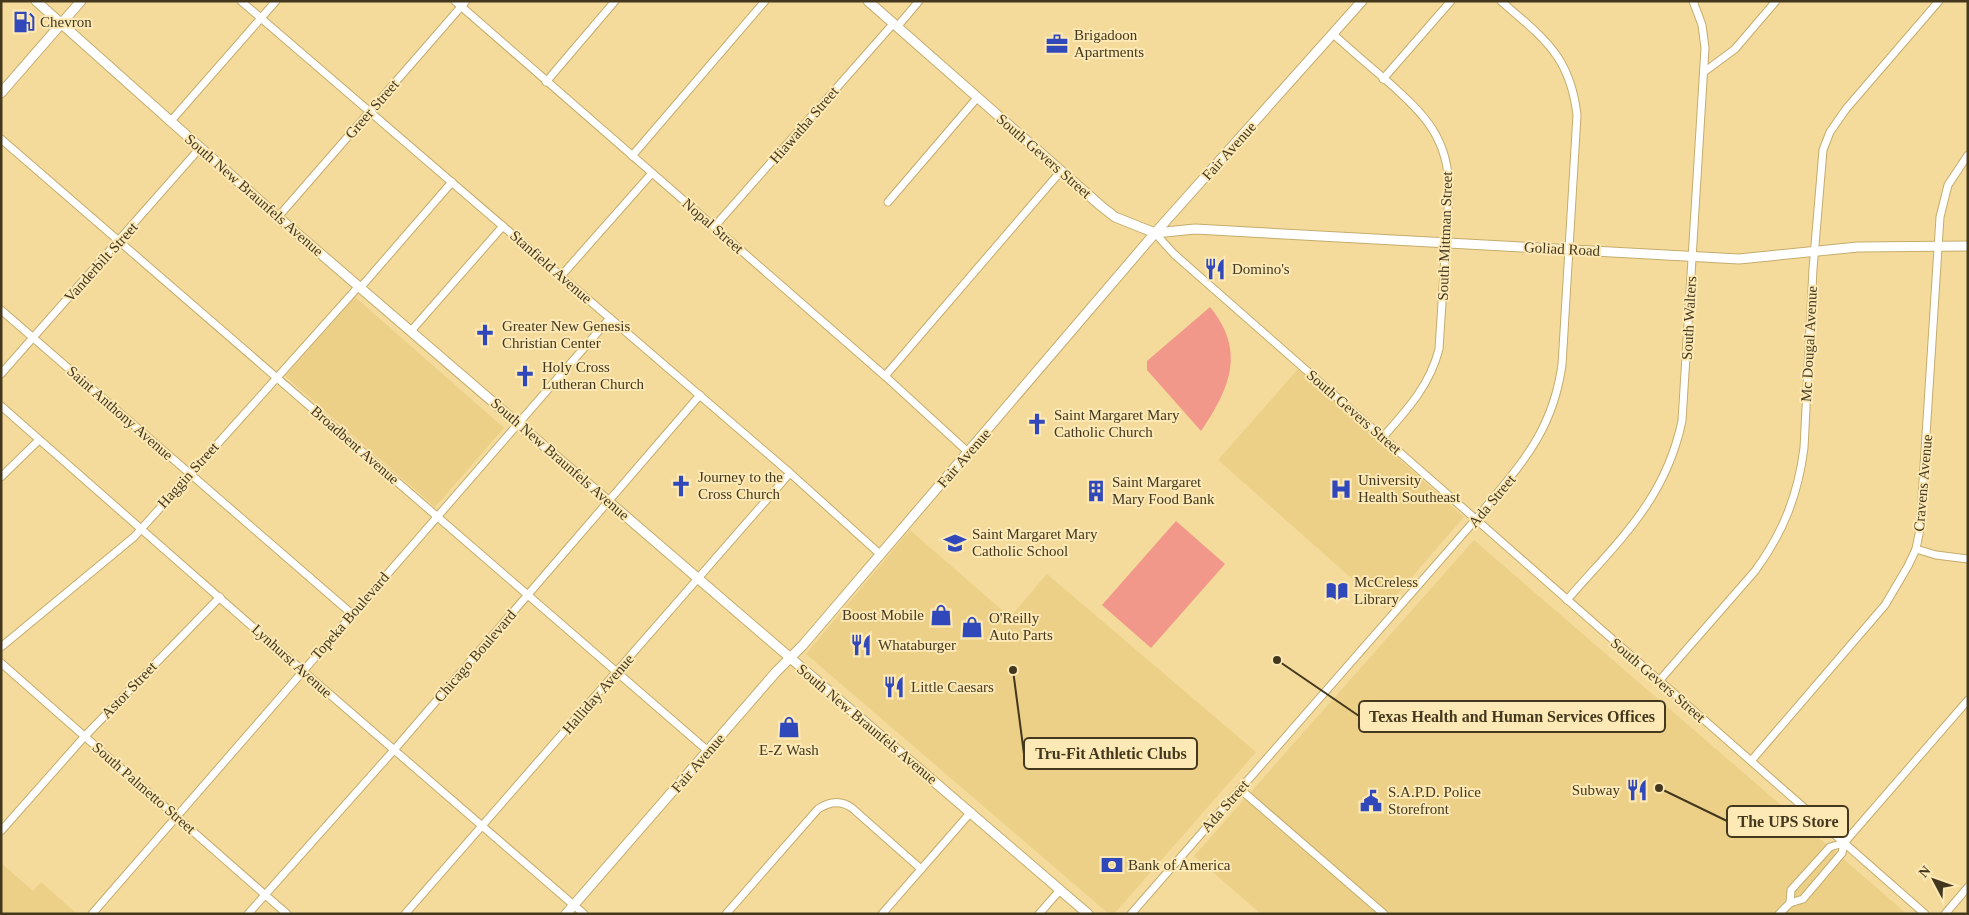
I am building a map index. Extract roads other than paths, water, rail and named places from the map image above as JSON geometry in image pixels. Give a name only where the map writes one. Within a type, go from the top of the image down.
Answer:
[{"type":"main road","name":"South New Braunfels Avenue","points":[[36,1],[278,217],[1088,914]]},
{"type":"main road","points":[[1,92],[81,1]]},
{"type":"main road","name":"South Gevers Street","points":[[868,1],[1115,217],[1155,233]]},
{"type":"main road","name":"Fair Avenue","points":[[566,914],[881,555],[1155,233],[1362,1]]},
{"type":"main road","name":"Goliad Road","points":[[1155,233],[1195,229],[1748,259],[1858,247],[1968,246]]},
{"type":"street","name":"Stanfield Avenue","points":[[241,1],[700,395],[881,555]]},
{"type":"street","points":[[170,122],[276,1]]},
{"type":"street","name":"Nopal Street","points":[[455,1],[464,4],[546,82],[885,376],[969,453]]},
{"type":"street","points":[[546,82],[615,1]]},
{"type":"street","points":[[632,156],[765,1]]},
{"type":"street","name":"Hiawatha Street","points":[[714,227],[895,25],[919,1]]},
{"type":"street","points":[[1383,79],[1451,1]]},
{"type":"street","name":"Ada Street","points":[[1131,914],[1476,519],[1533,449],[1555,402],[1562,365],[1577,114],[1573,90],[1567,71],[1556,53],[1501,1]]},
{"type":"street","name":"South Walters","points":[[1567,600],[1639,517],[1659,487],[1671,462],[1682,421],[1699,116],[1704,72],[1704,36],[1693,1]]},
{"type":"street","points":[[1704,72],[1735,49],[1776,1]]},
{"type":"street","name":"Mc Dougal Avenue","points":[[1659,681],[1755,571],[1776,540],[1789,514],[1800,477],[1804,448],[1821,159],[1830,132],[1846,109],[1939,1]]},
{"type":"street","name":"Greer Street","points":[[278,217],[464,4]]},
{"type":"street","name":"South Mittman Street","points":[[1333,34],[1425,117],[1442,147],[1449,182],[1441,338],[1436,360],[1418,397],[1383,437]]},
{"type":"street","points":[[888,202],[977,98]]},
{"type":"street","name":"Broadbent Avenue","points":[[1,139],[708,751]]},
{"type":"street","name":"Vanderbilt Street","points":[[1,374],[120,242],[200,148]]},
{"type":"street","name":"Cravens Avenue","points":[[1751,761],[1885,605],[1916,549],[1924,497],[1938,246],[1944,197],[1956,170],[1968,155]]},
{"type":"street","points":[[885,376],[1062,171]]},
{"type":"street","points":[[561,276],[652,173]]},
{"type":"street","name":"Haggin Street","points":[[1,647],[141,529],[360,287],[452,182]]},
{"type":"street","points":[[410,331],[503,226]]},
{"type":"street","name":"South Gevers Street","points":[[1155,233],[1174,254],[1925,914]]},
{"type":"street","name":"Saint Anthony Avenue","points":[[1,310],[352,614]]},
{"type":"street","name":"Topeka Boulevard","points":[[92,914],[610,318]]},
{"type":"street","name":"Chicago Boulevard","points":[[248,914],[394,750],[700,395]]},
{"type":"street","name":"Lynhurst Avenue","points":[[1,406],[584,914]]},
{"type":"street","points":[[1,477],[39,440]]},
{"type":"street","name":"Halliday Avenue","points":[[405,914],[790,473]]},
{"type":"street","points":[[1916,549],[1936,555],[1968,559]]},
{"type":"street","name":"Astor Street","points":[[1,831],[85,736],[220,597]]},
{"type":"street","name":"South Palmetto Street","points":[[1,663],[287,914]]},
{"type":"street","points":[[1779,914],[1790,903],[1803,899],[1842,854],[1844,843],[1968,700]]},
{"type":"street","points":[[1240,790],[1384,914]]},
{"type":"street","points":[[726,914],[818,809],[833,802],[852,808],[921,869]]},
{"type":"street","points":[[882,914],[971,812]]},
{"type":"street","points":[[1790,903],[1791,890],[1830,847],[1844,843]]},
{"type":"street","points":[[1945,914],[1968,887]]},
{"type":"street","points":[[1039,914],[1060,890]]},
{"type":"place","name":"Chevron","points":[[24,22]]},
{"type":"place","name":"Brigadoon Apartments","points":[[1057,44]]},
{"type":"place","name":"Domino's","points":[[1215,269]]},
{"type":"place","name":"Greater New Genesis Christian Center","points":[[485,335]]},
{"type":"place","name":"Holy Cross Lutheran Church","points":[[525,376]]},
{"type":"place","name":"Saint Margaret Mary Catholic Church","points":[[1037,424]]},
{"type":"place","name":"Journey to the Cross Church","points":[[681,486]]},
{"type":"place","name":"University Health Southeast","points":[[1341,489]]},
{"type":"place","name":"Saint Margaret Mary Food Bank","points":[[1096,491]]},
{"type":"place","name":"Saint Margaret Mary Catholic School","points":[[955,543]]},
{"type":"place","name":"McCreless Library","points":[[1337,591]]},
{"type":"place","name":"Boost Mobile","points":[[941,615]]},
{"type":"place","name":"O'Reilly Auto Parts","points":[[972,627]]},
{"type":"place","name":"Whataburger","points":[[861,645]]},
{"type":"place","name":"Texas Health and Human Services Offices","points":[[1277,660]]},
{"type":"place","name":"Tru-Fit Athletic Clubs","points":[[1013,670]]},
{"type":"place","name":"Little Caesars","points":[[894,687]]},
{"type":"place","name":"E-Z Wash","points":[[789,727]]},
{"type":"place","name":"The UPS Store","points":[[1659,788]]},
{"type":"place","name":"Subway","points":[[1637,790]]},
{"type":"place","name":"S.A.P.D. Police Storefront","points":[[1371,801]]},
{"type":"place","name":"Bank of America","points":[[1112,865]]}]
